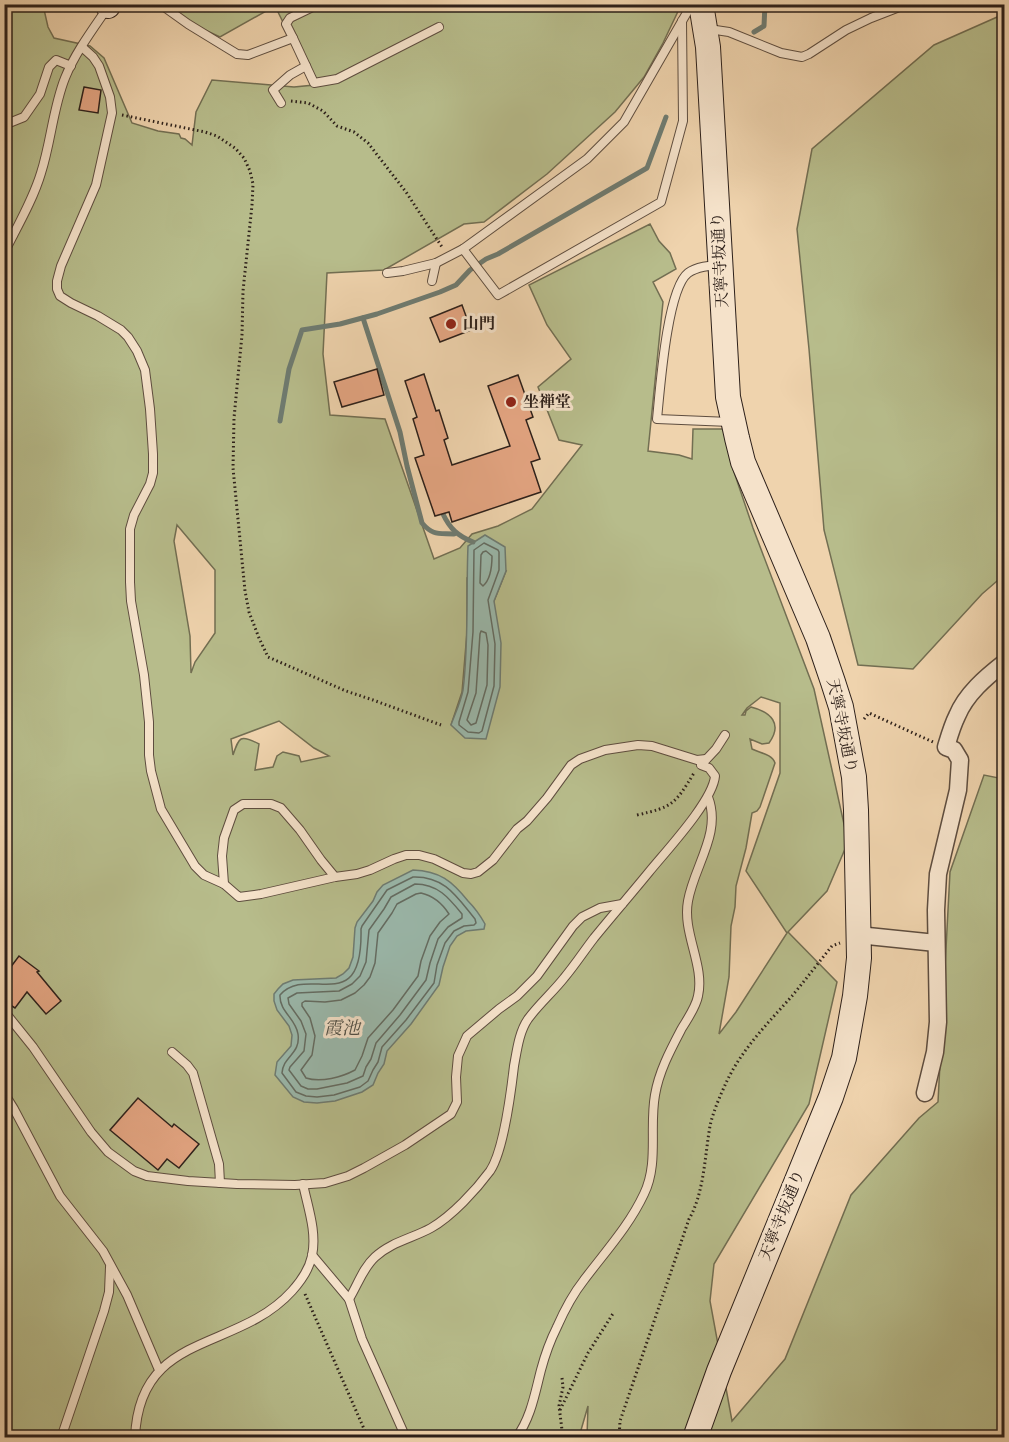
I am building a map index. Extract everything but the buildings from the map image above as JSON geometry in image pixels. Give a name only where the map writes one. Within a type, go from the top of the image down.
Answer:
[{"type":"street","name":"天寧寺坂通り","points":[[695,1437],[719,1371],[831,1097],[844,1058],[859,958],[854,777],[841,707],[818,638],[743,462],[728,397],[712,117],[701,4]]},
{"type":"street","points":[[925,1093],[935,1052],[938,1022],[936,910],[938,874],[958,790],[960,760],[954,750],[945,747],[957,714],[969,696],[1005,663]]},
{"type":"street","points":[[858,935],[936,943]]},
{"type":"lane","points":[[160,4],[188,24],[243,56],[293,38]]},
{"type":"lane","points":[[319,4],[290,18],[286,24],[314,83],[337,79],[439,27]]},
{"type":"lane","points":[[387,273],[436,263],[449,257],[587,159],[624,122],[693,4]]},
{"type":"lane","points":[[705,28],[729,32],[781,53],[802,57],[846,30],[907,4]]},
{"type":"lane","points":[[4,253],[9,234],[28,204],[40,176],[60,89],[82,46],[109,5]]},
{"type":"lane","points":[[463,249],[498,295],[661,202],[683,121],[682,21]]},
{"type":"lane","points":[[82,46],[99,66],[110,97],[112,113],[96,185],[61,266],[57,289],[60,296],[71,303],[122,330],[137,351],[145,370],[150,409],[153,473],[130,529],[131,602],[144,675],[149,755],[155,788],[161,809],[200,872],[224,884],[239,897],[370,870],[406,855],[419,855],[434,859],[463,873],[471,874],[478,872],[493,860],[512,834],[527,821],[558,785],[571,765],[590,754],[621,747],[652,746],[697,759],[703,762],[715,776],[708,797],[678,837],[622,903],[564,979],[538,1005],[526,1021],[517,1046],[503,1134],[491,1170],[462,1202],[433,1227],[377,1255],[364,1270],[350,1299]]},
{"type":"lane","points":[[4,125],[24,117],[40,94],[49,67],[56,60],[71,66]]},
{"type":"lane","points":[[281,103],[273,90],[290,75],[306,66]]},
{"type":"lane","points":[[432,281],[436,263]]},
{"type":"lane","points":[[720,265],[711,265],[688,273],[675,296],[657,419],[733,422]]},
{"type":"lane","points":[[703,762],[725,735]]},
{"type":"lane","points":[[516,1437],[527,1418],[548,1348],[567,1308],[584,1280],[624,1228],[649,1182],[653,1159],[653,1108],[659,1077],[698,996],[700,982],[690,939],[687,906],[692,884],[711,833],[712,811],[708,797]]},
{"type":"lane","points":[[224,884],[222,856],[224,838],[234,810],[243,804],[271,804],[281,808],[335,877]]},
{"type":"lane","points":[[4,1011],[33,1047],[91,1132],[108,1152],[134,1171],[147,1176],[188,1181],[325,1183],[348,1176],[405,1145],[451,1114],[457,1102],[458,1056],[467,1036],[517,996],[537,976],[582,916],[600,908],[622,903]]},
{"type":"lane","points":[[172,1052],[187,1065],[193,1074],[219,1164],[220,1183]]},
{"type":"lane","points":[[4,1093],[60,1196],[93,1237],[110,1263],[143,1330],[159,1370]]},
{"type":"lane","points":[[135,1437],[136,1420],[142,1399],[159,1370],[174,1358],[244,1326],[285,1299],[300,1282],[312,1255],[312,1227],[303,1184]]},
{"type":"lane","points":[[312,1255],[350,1299],[362,1339],[406,1437]]},
{"type":"lane","points":[[61,1437],[104,1311],[109,1292],[110,1263]]},
{"type":"path","points":[[281,103],[291,101],[308,103],[326,113],[337,126],[354,132],[368,143],[449,257]]},
{"type":"path","points":[[112,113],[217,136],[236,148],[250,171],[253,184],[252,206],[243,291],[242,334],[234,418],[233,468],[245,591],[249,612],[268,657],[346,691],[441,725]]},
{"type":"path","points":[[848,741],[869,713],[945,747]]},
{"type":"path","points":[[637,815],[664,808],[677,799],[703,762]]},
{"type":"path","points":[[619,1437],[620,1421],[689,1219],[694,1211],[703,1174],[710,1122],[726,1083],[733,1069],[764,1026],[832,946],[858,935]]},
{"type":"path","points":[[300,1282],[369,1437]]},
{"type":"path","points":[[560,1410],[588,1353],[614,1312]]},
{"type":"path","points":[[562,1378],[563,1387],[559,1404],[563,1437]]},
{"type":"green space","points":[[5,5],[43,5],[48,27],[54,38],[90,46],[104,58],[132,123],[158,131],[179,134],[192,145],[196,112],[212,80],[294,87],[314,85],[275,6],[220,37],[151,5],[681,5],[644,77],[615,112],[547,174],[484,222],[464,224],[384,270],[327,273],[323,354],[330,415],[385,419],[434,559],[460,548],[472,534],[498,526],[532,509],[582,445],[559,440],[538,387],[571,359],[547,325],[529,285],[650,224],[659,241],[670,253],[676,269],[653,282],[663,302],[648,451],[692,459],[693,429],[724,429],[733,469],[753,528],[814,689],[848,842],[827,891],[788,932],[837,982],[809,1104],[714,1264],[710,1301],[732,1421],[785,1359],[851,1195],[919,1118],[938,1102],[950,872],[984,775],[1004,779],[1004,1437],[587,1437],[588,1406],[579,1437],[5,1438]],"holes":[[[177,525],[215,570],[215,633],[195,662],[191,673],[190,636],[174,541]],[[506,571],[451,725],[462,692],[467,632],[467,578]],[[761,697],[780,703],[780,773],[746,871],[787,933],[736,1012],[719,1034],[729,977],[731,926],[736,886],[752,813],[760,807],[775,763],[769,756],[752,749],[750,739],[762,744],[769,743],[775,730],[773,720],[764,712],[751,707],[745,715],[742,715]],[[279,721],[314,748],[329,756],[301,762],[299,756],[283,752],[277,756],[273,767],[255,770],[259,744],[248,739],[241,739],[233,755],[231,739]]]},
{"type":"green space","points":[[1004,14],[1004,575],[982,594],[913,669],[858,665],[824,530],[797,229],[812,149],[934,45]]},
{"type":"water","points":[[485,535],[505,547],[506,571],[494,601],[501,643],[500,687],[486,739],[465,738],[451,725],[462,694],[465,672],[468,546]]},
{"type":"water","name":"霞池","points":[[413,870],[431,872],[445,878],[477,912],[485,924],[484,929],[466,931],[457,936],[450,946],[439,985],[411,1024],[387,1051],[384,1064],[373,1085],[362,1092],[335,1101],[304,1102],[293,1097],[275,1075],[277,1062],[291,1046],[292,1035],[289,1026],[277,1010],[274,994],[283,984],[293,980],[336,978],[343,974],[349,968],[353,957],[357,922],[377,892],[383,885]]},
{"type":"waterway","points":[[754,32],[764,26],[765,4]]},
{"type":"waterway","points":[[280,421],[289,369],[302,330],[340,324],[377,314],[456,285],[470,270],[486,259],[647,168],[666,117]]},
{"type":"waterway","points":[[363,318],[400,432],[422,523],[433,532],[454,534]]},
{"type":"waterway","points":[[443,514],[455,531],[473,542]]},
{"type":"place","name":"山門","points":[[451,324]]},
{"type":"place","name":"坐禅堂","points":[[511,402]]}]
